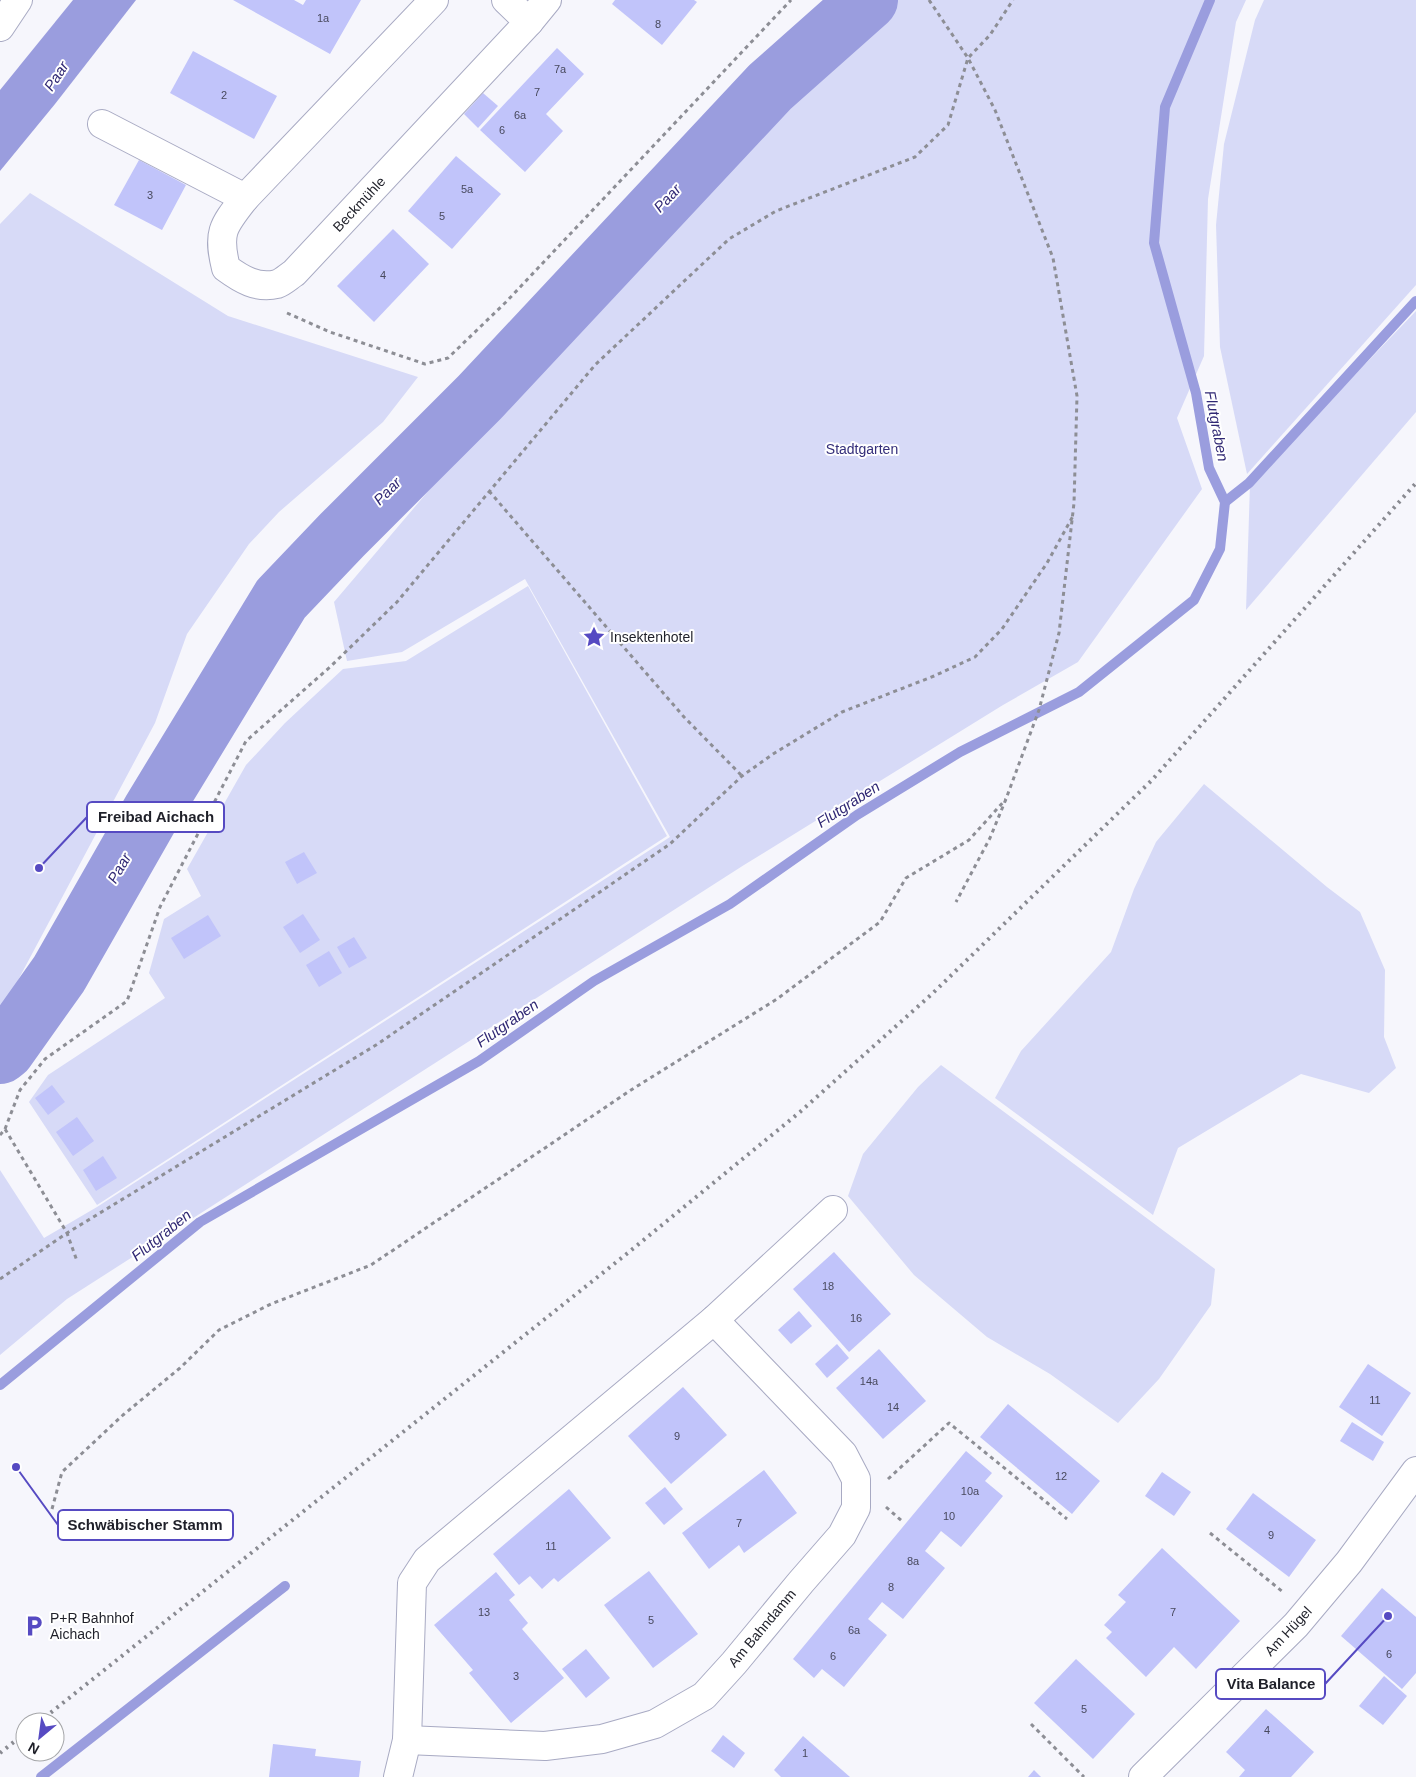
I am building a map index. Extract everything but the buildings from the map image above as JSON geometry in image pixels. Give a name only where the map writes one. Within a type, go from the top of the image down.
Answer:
[{"type":"street","points":[[0,27],[18,0]]},
{"type":"street","points":[[263,285],[244,281],[226,268],[221,246],[226,223],[245,198],[434,0]]},
{"type":"street","points":[[506,0],[530,22]]},
{"type":"street","name":"Beckmühle","points":[[263,285],[279,283],[294,273],[530,22],[547,0]]},
{"type":"street","points":[[102,124],[245,198]]},
{"type":"street","points":[[398,1777],[407,1740],[412,1583],[427,1560],[714,1320],[834,1210]]},
{"type":"street","name":"Am Bahndamm","points":[[407,1740],[545,1746],[602,1739],[654,1724],[704,1696],[734,1663],[800,1582],[842,1536],[856,1508],[856,1479],[843,1454],[714,1320]]},
{"type":"street","name":"Am Hügel","points":[[1143,1777],[1296,1625],[1349,1562],[1416,1471]]},
{"type":"path","points":[[263,285],[271,301],[286,313],[330,332],[424,364],[448,358],[506,302],[791,0]]},
{"type":"path","points":[[929,0],[968,58],[995,110],[1053,258],[1077,396],[1073,516],[1059,633],[1039,710],[1006,799],[990,838],[956,902]]},
{"type":"path","points":[[0,1135],[5,1129],[20,1090],[45,1059],[127,1001],[160,907],[246,741],[330,667],[397,602],[595,365],[729,240],[776,211],[915,157],[948,125],[968,58],[990,34],[1013,0]]},
{"type":"path","points":[[488,491],[684,718],[742,776]]},
{"type":"path","points":[[0,1279],[68,1233],[376,1045],[670,844],[742,776],[773,754],[842,712],[934,676],[975,657],[1002,629],[1047,563],[1073,516]]},
{"type":"path","points":[[52,1509],[62,1472],[123,1415],[180,1368],[219,1330],[271,1304],[371,1265],[631,1090],[777,999],[880,922],[906,878],[969,840],[1006,799]]},
{"type":"path","points":[[5,1129],[68,1233],[77,1261]]},
{"type":"path","points":[[856,1508],[949,1423],[1067,1519]]},
{"type":"path","points":[[1210,1533],[1307,1611]]},
{"type":"path","points":[[1031,1724],[1084,1777]]},
{"type":"green space","name":"Stadtgarten","points":[[897,0],[1246,0],[1236,22],[1208,199],[1204,356],[1177,418],[1202,489],[1078,662],[1003,705],[744,865],[67,1299],[0,1355],[0,1170],[44,1238],[97,1207],[670,837],[525,579],[402,652],[347,661],[334,602],[538,362]]},
{"type":"green space","points":[[1264,0],[1416,0],[1416,285],[1247,474],[1220,347],[1216,225],[1224,144],[1255,20]]},
{"type":"green space","points":[[30,193],[228,316],[418,377],[383,422],[279,512],[249,544],[187,634],[155,723],[0,1014],[0,224]]},
{"type":"green space","points":[[1416,311],[1416,412],[1246,610],[1250,484]]},
{"type":"green space","points":[[528,586],[667,836],[97,1205],[29,1102],[48,1075],[165,998],[149,973],[164,919],[201,896],[187,869],[246,765],[285,723],[343,669],[406,661]]},
{"type":"green space","points":[[1204,784],[1327,887],[1360,912],[1385,970],[1384,1037],[1396,1068],[1369,1093],[1301,1074],[1178,1148],[1153,1215],[995,1098],[1021,1051],[1111,952],[1134,889],[1156,842]]},
{"type":"green space","points":[[941,1065],[1215,1269],[1211,1305],[1159,1379],[1118,1423],[1050,1374],[987,1337],[914,1275],[848,1196],[863,1154],[918,1087]]},
{"type":"water","points":[[73,0],[136,0],[0,171],[0,90]]},
{"type":"waterway","name":"Paar","points":[[0,1054],[5,1050],[59,974],[152,811],[281,599],[480,397],[770,87],[868,0]]},
{"type":"waterway","name":"Flutgraben","points":[[0,1385],[200,1222],[479,1061],[594,981],[730,904],[857,815],[960,752],[1079,692],[1194,600],[1220,549],[1225,502],[1209,468],[1196,393],[1154,243],[1165,107],[1210,0]]},
{"type":"waterway","points":[[1225,502],[1249,483],[1416,301]]},
{"type":"waterway","points":[[41,1777],[285,1586]]},
{"type":"railway","points":[[52,1712],[629,1252],[800,1112],[932,994],[1152,780],[1416,483]]},
{"type":"railway","points":[[0,1753],[15,1741]]},
{"type":"place","name":"Insektenhotel","points":[[594,637]]},
{"type":"place","name":"Freibad Aichach","points":[[39,868]]},
{"type":"place","name":"Schwäbischer Stamm","points":[[16,1467]]},
{"type":"place","name":"Vita Balance","points":[[1388,1616]]},
{"type":"place","name":"P+R Bahnhof Aichach","points":[[34,1626]]}]
